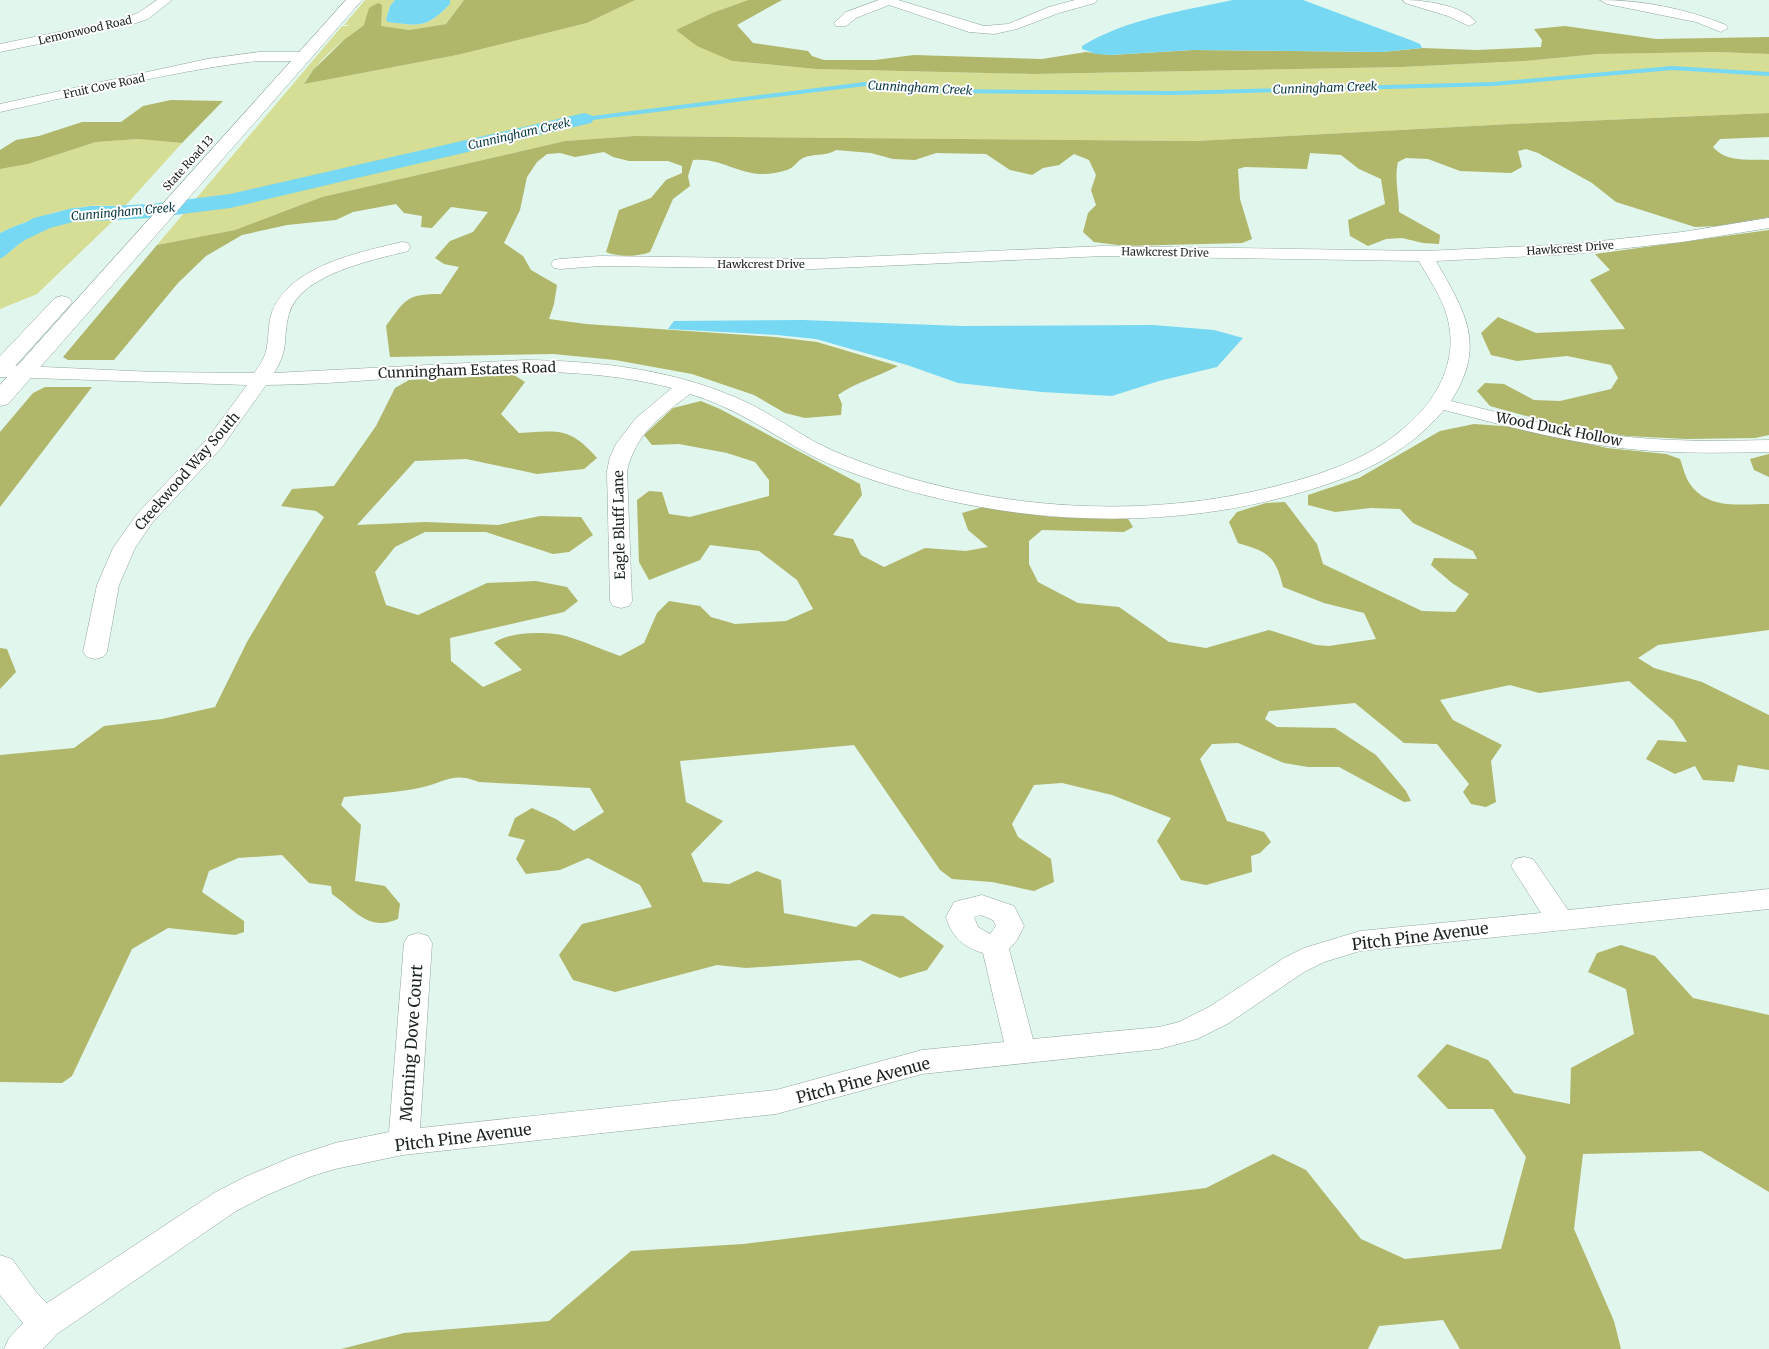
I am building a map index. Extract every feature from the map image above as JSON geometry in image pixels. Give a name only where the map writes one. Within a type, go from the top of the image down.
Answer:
[{"type":"main road","name":"State Road 13","points":[[0,370],[81,280],[143,221],[181,197],[297,53],[335,0]]},
{"type":"main road","name":"State Road 13","points":[[202,148],[297,53],[354,0]]},
{"type":"main road","name":"State Road 13","points":[[0,399],[24,372],[143,221],[162,192]]},
{"type":"street","name":"Lemonwood Road","points":[[0,48],[125,22],[143,16],[165,0]]},
{"type":"street","points":[[840,23],[851,15],[889,1],[974,29],[988,31],[1008,28],[1058,9],[1090,0]]},
{"type":"street","points":[[1410,0],[1453,13],[1469,22]]},
{"type":"street","points":[[1607,0],[1700,19],[1721,28]]},
{"type":"street","name":"Fruit Cove Road","points":[[0,108],[208,63],[297,53]]},
{"type":"street","name":"Hawkcrest Drive","points":[[560,264],[600,261],[825,264],[1102,252],[1424,256],[1573,249],[1682,237],[1769,223]]},
{"type":"street","name":"Creekwood Way South","points":[[95,652],[106,588],[116,563],[129,539],[164,495],[205,454],[232,422],[272,362],[277,348],[279,316],[292,295],[314,278],[335,268],[402,247]]},
{"type":"street","name":"Cunningham Estates Road","points":[[0,370],[260,380],[530,365],[604,370],[686,387],[736,404],[764,418],[815,449],[849,464],[894,480],[978,500],[1046,509],[1098,511],[1189,508],[1269,495],[1306,486],[1347,471],[1383,453],[1414,431],[1441,404],[1453,384],[1458,368],[1461,338],[1452,305],[1424,256]]},
{"type":"street","name":"Eagle Bluff Lane","points":[[621,601],[617,471],[619,460],[629,438],[642,423],[686,387]]},
{"type":"street","name":"Wood Duck Hollow","points":[[1441,404],[1538,428],[1613,441],[1688,447],[1769,446]]},
{"type":"street","points":[[1524,866],[1560,920]]},
{"type":"street","name":"Pitch Pine Avenue","points":[[21,1349],[45,1323],[183,1229],[256,1186],[303,1166],[335,1156],[403,1142],[776,1102],[820,1092],[888,1070],[922,1062],[1160,1038],[1187,1031],[1219,1015],[1294,965],[1336,947],[1384,938],[1769,898]]},
{"type":"street","name":"Morning Dove Court","points":[[403,1142],[418,943]]},
{"type":"street","points":[[995,947],[1021,1051]]},
{"type":"street","points":[[0,1269],[24,1302],[45,1323]]},
{"type":"green space","points":[[365,0],[395,0],[390,6],[386,20],[389,22],[416,24],[429,21],[435,17],[450,4],[450,0],[464,0],[446,24],[409,30],[364,25],[323,59],[304,84],[457,55],[587,23],[635,0],[748,0],[712,13],[676,30],[732,61],[816,69],[1033,74],[1402,67],[1525,61],[1598,54],[1716,52],[1769,54],[1769,113],[1511,124],[1196,141],[635,136],[565,141],[322,197],[235,230],[157,245],[342,26],[349,25],[344,25]]},
{"type":"green space","points":[[464,0],[635,0],[587,23],[457,55],[304,84],[313,70],[345,39],[364,25],[369,8],[378,3],[382,5],[381,26],[409,30],[446,24]]},
{"type":"green space","points":[[748,0],[782,0],[737,25],[753,43],[808,51],[812,56],[824,60],[875,60],[914,55],[1042,59],[1086,52],[1110,55],[1193,50],[1382,52],[1422,48],[1477,50],[1541,47],[1542,40],[1534,29],[1565,26],[1656,39],[1769,37],[1769,54],[1716,52],[1598,54],[1525,61],[1402,67],[1033,74],[816,69],[732,61],[697,46],[676,30],[712,13]]},
{"type":"green space","points":[[171,100],[223,101],[182,143],[138,139],[96,142],[28,164],[0,169],[0,150],[16,140],[39,136],[82,122],[121,122],[143,106]]},
{"type":"green space","points":[[1769,113],[1769,137],[1720,139],[1713,147],[1725,156],[1732,158],[1769,160],[1769,217],[1717,226],[1695,227],[1616,202],[1592,183],[1538,153],[1526,149],[1518,151],[1522,167],[1511,173],[1460,171],[1428,159],[1406,158],[1398,162],[1397,168],[1399,212],[1440,235],[1439,244],[1423,243],[1402,238],[1386,239],[1368,246],[1350,236],[1348,220],[1385,204],[1381,179],[1359,169],[1341,155],[1310,153],[1307,169],[1245,167],[1238,169],[1240,199],[1252,239],[1242,243],[1125,246],[1094,242],[1083,232],[1088,213],[1096,205],[1091,190],[1096,175],[1089,160],[1074,154],[1059,165],[1043,168],[1032,175],[1010,170],[986,154],[936,153],[915,160],[893,159],[871,153],[836,150],[828,154],[801,159],[789,169],[760,174],[717,162],[693,160],[688,176],[690,186],[673,199],[650,252],[634,256],[622,256],[606,252],[619,210],[651,198],[666,180],[682,173],[682,166],[668,161],[629,161],[613,157],[604,152],[575,157],[560,153],[547,154],[537,162],[527,177],[520,210],[504,243],[523,256],[531,270],[557,285],[549,319],[586,324],[775,337],[817,342],[898,366],[838,395],[842,404],[841,415],[805,418],[785,413],[754,395],[692,374],[615,360],[553,354],[390,357],[386,326],[403,304],[413,297],[441,294],[459,267],[444,264],[435,258],[450,241],[473,232],[488,212],[451,207],[432,228],[421,227],[422,216],[404,213],[396,204],[353,212],[336,220],[287,225],[242,235],[206,256],[178,283],[114,360],[68,360],[63,357],[157,245],[235,230],[322,197],[565,141],[635,136],[1196,141],[1511,124]]},
{"type":"green space","points":[[138,139],[182,143],[125,206],[78,207],[55,212],[0,233],[0,169],[28,164],[96,142]]},
{"type":"green space","points":[[71,220],[114,220],[37,294],[0,309],[0,259],[38,228],[51,223]]},
{"type":"green space","points":[[1769,230],[1769,435],[1755,438],[1687,439],[1626,436],[1559,425],[1490,406],[1477,391],[1485,383],[1504,384],[1534,400],[1560,401],[1611,389],[1618,378],[1611,365],[1567,356],[1517,361],[1491,355],[1481,333],[1498,317],[1536,333],[1625,329],[1590,280],[1610,270],[1595,254]]},
{"type":"green space","points":[[514,375],[525,382],[501,414],[519,433],[562,433],[578,440],[597,458],[584,469],[537,474],[466,459],[415,461],[357,525],[426,522],[498,525],[540,516],[581,517],[593,535],[569,552],[553,554],[486,532],[425,532],[395,547],[375,572],[386,605],[418,615],[487,583],[536,581],[567,587],[578,601],[564,612],[450,638],[451,661],[483,687],[522,670],[494,643],[510,636],[530,633],[561,635],[620,656],[644,643],[657,613],[669,601],[700,606],[711,617],[735,624],[786,621],[813,609],[797,580],[759,551],[710,545],[700,560],[649,580],[639,562],[637,500],[649,491],[662,492],[669,514],[690,517],[769,496],[769,480],[755,462],[727,453],[679,444],[652,445],[644,435],[673,408],[701,401],[720,409],[860,484],[862,495],[833,535],[853,539],[861,555],[884,567],[925,548],[966,551],[988,547],[968,530],[962,513],[983,507],[1052,517],[1127,517],[1133,527],[1124,532],[1042,530],[1029,541],[1029,564],[1038,582],[1078,603],[1119,607],[1169,642],[1206,648],[1269,630],[1316,645],[1329,646],[1376,639],[1364,613],[1324,603],[1283,587],[1277,568],[1269,556],[1257,549],[1238,543],[1229,522],[1237,512],[1266,503],[1285,502],[1317,544],[1323,564],[1422,611],[1455,612],[1469,594],[1452,583],[1431,565],[1434,558],[1477,559],[1473,551],[1413,523],[1400,509],[1371,508],[1335,512],[1308,505],[1308,495],[1359,478],[1440,431],[1474,424],[1515,427],[1607,448],[1666,454],[1680,459],[1690,484],[1706,498],[1716,502],[1736,505],[1769,504],[1769,630],[1658,645],[1638,658],[1654,668],[1702,682],[1769,715],[1769,770],[1738,765],[1734,782],[1703,780],[1695,766],[1675,774],[1646,759],[1658,740],[1687,742],[1673,720],[1629,681],[1539,693],[1510,685],[1440,700],[1453,720],[1502,745],[1491,761],[1496,802],[1486,807],[1471,804],[1463,792],[1469,784],[1437,744],[1404,743],[1355,703],[1269,711],[1265,719],[1277,727],[1335,728],[1376,755],[1406,791],[1411,801],[1404,802],[1339,767],[1308,767],[1284,763],[1238,743],[1212,744],[1200,759],[1227,821],[1264,832],[1271,842],[1260,853],[1251,856],[1252,872],[1206,885],[1181,880],[1157,841],[1171,818],[1112,795],[1062,783],[1034,785],[1012,824],[1018,837],[1051,859],[1054,882],[1034,891],[992,882],[952,879],[940,870],[854,745],[680,761],[686,802],[723,821],[691,854],[703,882],[729,884],[757,871],[781,880],[784,913],[856,927],[872,914],[903,916],[944,946],[927,970],[900,978],[860,960],[746,968],[717,965],[615,992],[573,980],[559,955],[582,924],[652,907],[640,885],[588,858],[560,870],[526,874],[516,859],[525,840],[508,836],[515,818],[532,808],[556,819],[574,831],[604,812],[590,788],[479,782],[455,778],[410,790],[344,797],[341,805],[361,825],[355,881],[385,886],[400,904],[398,919],[378,923],[362,917],[332,894],[331,886],[309,883],[282,855],[238,858],[209,871],[202,892],[244,921],[244,932],[235,935],[168,928],[132,949],[72,1076],[62,1083],[0,1082],[0,755],[74,748],[104,726],[162,719],[215,707],[247,642],[324,517],[316,511],[281,506],[292,489],[334,486],[376,426],[395,388],[409,380]]},
{"type":"green space","points":[[45,387],[92,387],[0,507],[0,432],[33,393]]},
{"type":"green space","points":[[1769,454],[1769,477],[1754,470],[1750,459]]},
{"type":"green space","points":[[0,648],[7,649],[16,672],[0,689]]},
{"type":"green space","points":[[1621,945],[1655,956],[1693,998],[1769,1015],[1769,1192],[1701,1151],[1583,1154],[1574,1229],[1614,1321],[1621,1349],[1460,1349],[1443,1320],[1379,1326],[1368,1349],[341,1349],[404,1333],[549,1321],[631,1251],[743,1244],[1206,1188],[1273,1154],[1306,1170],[1361,1239],[1405,1259],[1501,1249],[1526,1157],[1493,1109],[1448,1109],[1417,1076],[1447,1044],[1488,1060],[1514,1093],[1570,1104],[1571,1068],[1634,1034],[1626,989],[1588,972],[1597,953]]},
{"type":"water","points":[[395,0],[450,0],[450,4],[435,18],[422,24],[388,22],[386,20],[390,6]]},
{"type":"water","points":[[1233,0],[1303,0],[1413,41],[1420,44],[1422,48],[1382,52],[1193,50],[1110,55],[1096,54],[1082,49],[1082,46],[1099,37],[1136,22]]},
{"type":"water","points":[[90,206],[125,206],[114,220],[74,220],[46,225],[37,229],[0,259],[0,233],[44,216]]},
{"type":"water","points":[[803,320],[961,326],[1153,325],[1214,330],[1243,338],[1217,367],[1159,381],[1112,396],[1042,392],[958,383],[907,365],[816,339],[668,329],[674,321]]},
{"type":"waterway","name":"Cunningham Creek","points":[[584,119],[865,84],[933,91],[1175,93],[1493,84],[1672,68],[1769,74]]},
{"type":"waterway","name":"Cunningham Creek","points":[[0,247],[17,235],[42,223],[73,215],[151,211],[230,201],[584,119]]}]
